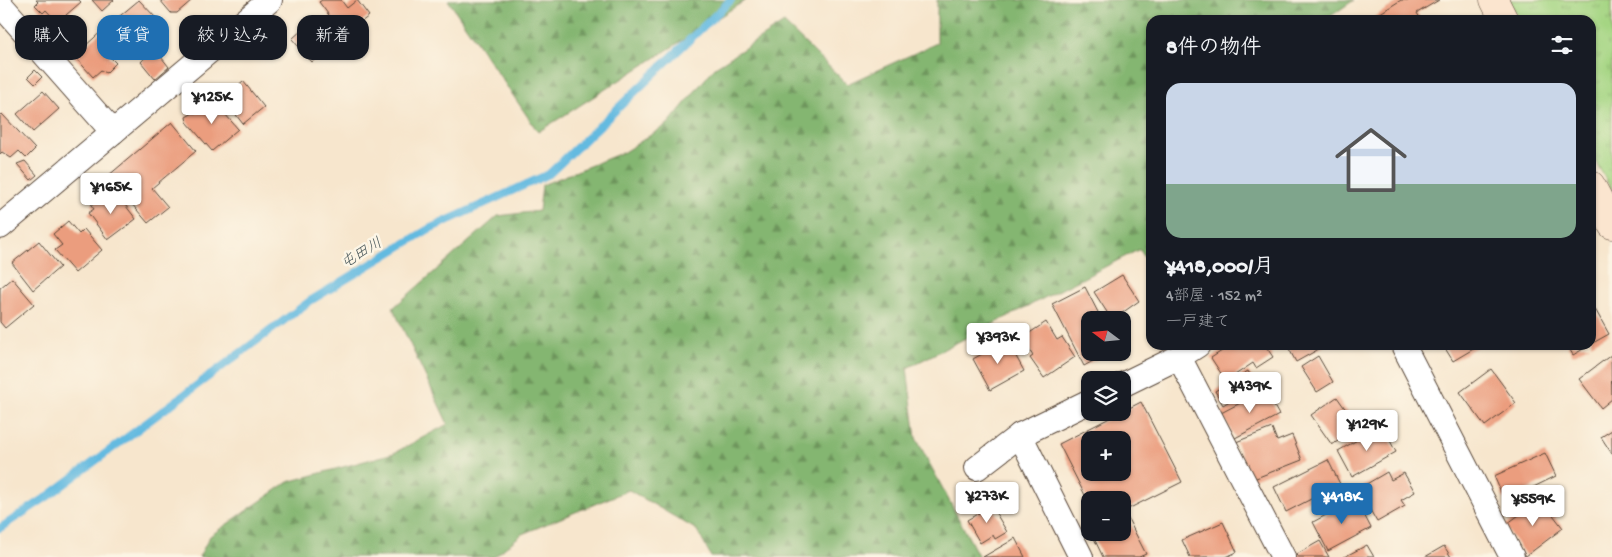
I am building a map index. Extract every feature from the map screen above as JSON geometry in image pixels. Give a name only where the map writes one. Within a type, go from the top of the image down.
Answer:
[{"type":"street","points":[[0,227],[270,0]]},
{"type":"street","points":[[1494,0],[1502,15]]},
{"type":"street","points":[[0,4],[113,132]]},
{"type":"street","points":[[1596,195],[1612,225]]},
{"type":"street","points":[[1406,350],[1512,557]]},
{"type":"street","points":[[1131,380],[1189,351],[1283,557]]},
{"type":"street","points":[[977,468],[1020,435],[1081,405]]},
{"type":"street","points":[[1020,435],[1081,557]]},
{"type":"green space","points":[[448,0],[746,0],[538,132]]},
{"type":"green space","points":[[937,0],[1354,0],[1332,15],[1146,15],[1146,261],[1140,249],[907,368],[916,438],[979,557],[711,557],[697,530],[629,490],[522,534],[494,557],[199,557],[210,536],[288,482],[394,453],[448,424],[393,308],[498,216],[539,211],[542,185],[624,152],[668,124],[715,67],[784,23],[847,84],[937,43]]},
{"type":"green space","points":[[1509,0],[1612,0],[1612,191],[1596,162],[1596,15],[1516,15]]},
{"type":"building","points":[[36,0],[79,0],[81,2],[66,15],[51,15],[46,10],[43,13],[35,5],[38,2]]},
{"type":"building","points":[[92,0],[114,0],[102,11]]},
{"type":"building","points":[[139,0],[153,15],[121,15]]},
{"type":"building","points":[[160,0],[192,0],[177,13],[171,13]]},
{"type":"building","points":[[322,0],[341,0],[347,8],[357,0],[368,15],[329,15],[319,2]]},
{"type":"building","points":[[1401,0],[1439,0],[1417,13],[1418,15],[1377,15]]},
{"type":"building","points":[[297,34],[297,45],[292,39]]},
{"type":"building","points":[[97,35],[97,60],[113,60],[116,63],[106,73],[101,70],[93,77],[78,60],[87,60],[87,44]]},
{"type":"building","points":[[143,60],[163,60],[169,67],[155,79],[141,62]]},
{"type":"building","points":[[35,70],[42,77],[35,84],[28,77]]},
{"type":"building","points":[[243,81],[264,107],[243,124],[223,98]]},
{"type":"building","points":[[43,91],[59,109],[33,132],[17,114]]},
{"type":"building","points":[[212,99],[238,129],[212,151],[187,122],[186,117],[196,113]]},
{"type":"building","points":[[2,114],[35,149],[26,158],[19,151],[11,158],[2,152],[0,154],[0,116]]},
{"type":"building","points":[[172,122],[196,151],[152,188],[168,207],[148,223],[108,176]]},
{"type":"building","points":[[25,161],[37,175],[31,180],[17,164]]},
{"type":"building","points":[[115,192],[136,219],[108,240],[88,213],[94,209],[91,205],[104,195]]},
{"type":"building","points":[[68,221],[79,234],[84,229],[102,250],[75,273],[55,250],[62,245],[53,234]]},
{"type":"building","points":[[39,241],[60,267],[33,290],[12,263]]},
{"type":"building","points":[[1122,275],[1139,301],[1125,311],[1106,311],[1094,292]]},
{"type":"building","points":[[12,278],[34,304],[5,328],[0,322],[0,288]]},
{"type":"building","points":[[1085,287],[1097,311],[1081,311],[1081,360],[1052,304]]},
{"type":"building","points":[[1596,311],[1609,334],[1596,341]]},
{"type":"building","points":[[1046,322],[1057,340],[1062,337],[1075,357],[1044,378],[1030,358],[1033,356],[1022,338]]},
{"type":"building","points":[[1007,340],[1024,371],[990,390],[973,359]]},
{"type":"building","points":[[1223,350],[1268,350],[1273,357],[1256,368],[1253,363],[1226,381],[1211,358]]},
{"type":"building","points":[[1290,350],[1317,350],[1296,362]]},
{"type":"building","points":[[1446,350],[1472,350],[1453,361]]},
{"type":"building","points":[[1570,350],[1582,350],[1573,355]]},
{"type":"building","points":[[1611,355],[1612,399],[1601,408],[1579,379]]},
{"type":"building","points":[[1318,356],[1333,382],[1317,392],[1301,367]]},
{"type":"building","points":[[1081,361],[1093,361],[1084,366]]},
{"type":"building","points":[[1491,369],[1516,403],[1485,426],[1460,392]]},
{"type":"building","points":[[1248,371],[1256,385],[1223,405],[1215,391]]},
{"type":"building","points":[[1265,390],[1279,415],[1235,438],[1221,413]]},
{"type":"building","points":[[1337,397],[1358,427],[1332,445],[1311,415]]},
{"type":"building","points":[[1141,402],[1182,482],[1131,508],[1131,491],[1083,491],[1059,444],[1081,433],[1081,481],[1131,481],[1131,431],[1084,431],[1104,421],[1131,421],[1131,407]]},
{"type":"building","points":[[1382,426],[1396,452],[1352,477],[1338,451]]},
{"type":"building","points":[[1272,428],[1277,441],[1292,435],[1302,460],[1251,480],[1236,442]]},
{"type":"building","points":[[1612,430],[1612,454],[1601,437]]},
{"type":"building","points":[[1545,453],[1556,476],[1505,501],[1494,476]]},
{"type":"building","points":[[1328,460],[1340,484],[1286,512],[1274,487]]},
{"type":"building","points":[[1387,472],[1391,480],[1404,473],[1415,492],[1401,500],[1405,506],[1377,522],[1358,489]]},
{"type":"building","points":[[1356,499],[1371,528],[1328,551],[1313,522]]},
{"type":"building","points":[[1541,499],[1563,528],[1526,556],[1504,526]]},
{"type":"building","points":[[990,503],[1007,532],[995,539],[993,535],[980,543],[967,520],[979,513],[977,510]]},
{"type":"building","points":[[1223,522],[1237,552],[1226,557],[1190,557],[1182,540]]},
{"type":"building","points":[[1131,525],[1146,554],[1139,557],[1103,557],[1095,541],[1131,541]]},
{"type":"building","points":[[1015,538],[1025,557],[983,557],[1009,542]]},
{"type":"building","points":[[1320,541],[1329,557],[1298,557],[1297,554]]},
{"type":"building","points":[[1367,545],[1374,557],[1344,557]]},
{"type":"building","points":[[1444,546],[1451,557],[1425,557]]},
{"type":"waterway","name":"屯田川","points":[[0,528],[47,497],[310,301],[429,229],[549,174],[731,0]]}]
